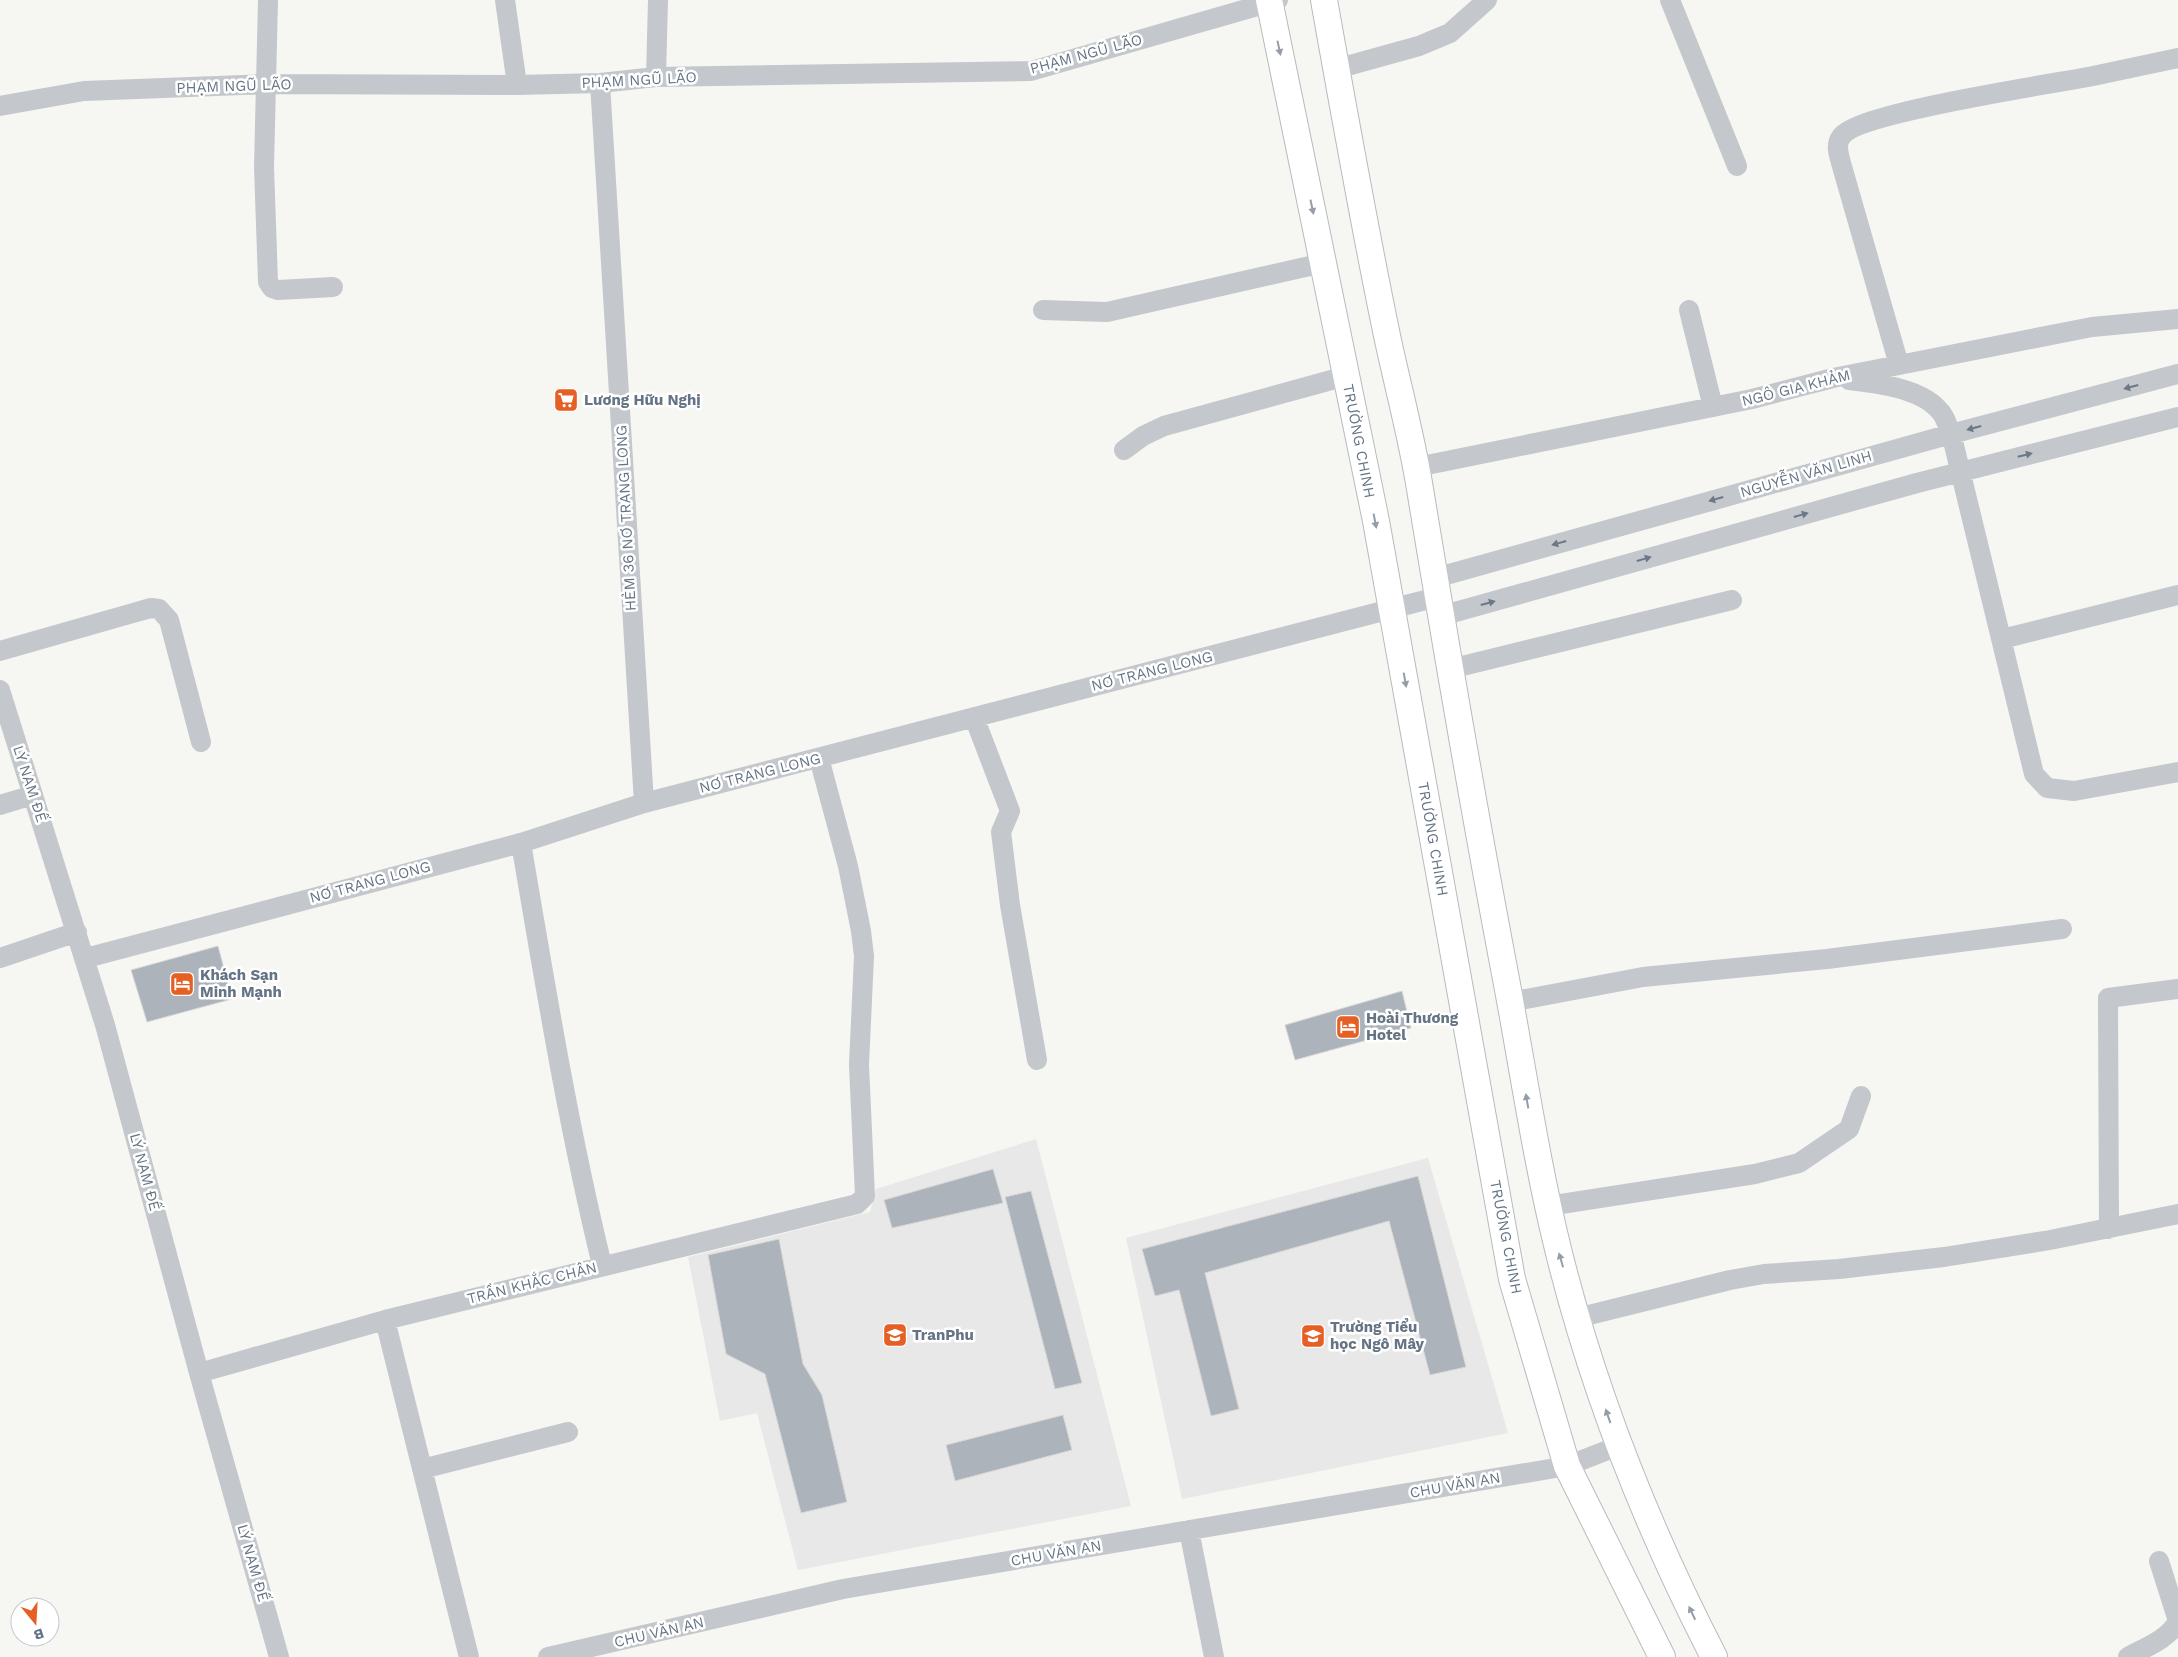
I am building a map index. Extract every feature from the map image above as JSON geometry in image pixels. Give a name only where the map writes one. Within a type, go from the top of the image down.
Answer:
[{"type":"main road","points":[[1324,0],[1384,323],[1416,467],[1538,1166],[1577,1318],[1618,1446],[1657,1538],[1714,1657]]},
{"type":"main road","name":"TRƯỜNG CHINH","points":[[1272,1],[1392,609],[1512,1279],[1568,1466],[1662,1657]]},
{"type":"street","points":[[268,0],[264,167],[268,282],[272,288],[278,290],[333,287]]},
{"type":"street","points":[[504,0],[517,86]]},
{"type":"street","points":[[656,77],[658,0]]},
{"type":"street","points":[[1336,69],[1419,46],[1450,33],[1487,0]]},
{"type":"street","points":[[1670,0],[1737,166]]},
{"type":"street","name":"PHẠM NGŨ LÃO","points":[[0,106],[84,91],[267,84],[517,86],[600,84],[656,77],[1031,71],[1272,1]]},
{"type":"street","points":[[1899,365],[1841,163],[1838,147],[1840,137],[1849,130],[1870,121],[1936,105],[2178,58]]},
{"type":"street","name":"HẺM 36 NƠ TRANG LONG","points":[[600,84],[644,802]]},
{"type":"street","points":[[1043,310],[1107,312],[1323,262]]},
{"type":"street","points":[[1689,310],[1713,407]]},
{"type":"street","name":"NGÔ GIA KHẢM","points":[[1416,467],[1752,399],[1833,378],[2092,327],[2178,319]]},
{"type":"street","name":"NGUYỄN VĂN LINH","points":[[1438,597],[1951,434],[2178,374]]},
{"type":"street","points":[[1124,450],[1143,436],[1164,426],[1346,376]]},
{"type":"street","points":[[1833,378],[1905,390],[1938,408],[1951,434],[1961,471],[2034,774],[2048,788],[2063,791],[2084,790],[2178,772]]},
{"type":"street","points":[[1438,597],[2178,417]]},
{"type":"street","points":[[2002,639],[2178,595]]},
{"type":"street","name":"NƠ TRANG LONG","points":[[86,958],[521,843],[644,802],[1438,597]]},
{"type":"street","points":[[1450,669],[1732,600]]},
{"type":"street","points":[[0,651],[133,613],[152,608],[159,609],[168,620],[201,742]]},
{"type":"street","name":"LÝ NAM ĐẾ","points":[[0,690],[86,958],[199,1373],[279,1657]]},
{"type":"street","points":[[974,717],[1010,811],[1001,832],[1010,905],[1037,1060]]},
{"type":"street","name":"TRẦN KHẮC CHÂN","points":[[199,1373],[385,1320],[857,1204],[865,1196],[859,1065],[864,956],[848,866],[819,758]]},
{"type":"street","points":[[0,806],[33,795]]},
{"type":"street","points":[[521,843],[564,1091],[580,1174],[602,1266]]},
{"type":"street","points":[[1510,1002],[1643,977],[1827,959],[2062,929]]},
{"type":"street","points":[[0,958],[77,932]]},
{"type":"street","points":[[2109,1229],[2108,998],[2178,989]]},
{"type":"street","points":[[1548,1206],[1755,1174],[1799,1162],[1849,1129],[1861,1096]]},
{"type":"street","points":[[1577,1318],[1730,1280],[1764,1274],[1839,1269],[1944,1257],[2109,1229],[2178,1214]]},
{"type":"street","points":[[385,1320],[469,1657]]},
{"type":"street","points":[[422,1469],[568,1432]]},
{"type":"street","name":"CHU VĂN AN","points":[[548,1657],[843,1589],[1568,1466],[1618,1446]]},
{"type":"street","points":[[1189,1530],[1214,1657]]},
{"type":"street","points":[[2128,1657],[2174,1629],[2178,1621],[2158,1561]]},
{"type":"shaded area","name":"TranPhu","points":[[1036,1139],[1131,1506],[798,1570],[757,1413],[720,1421],[688,1257],[870,1212],[876,1189]]},
{"type":"shaded area","name":"Trường Tiểu học Ngô Mây","points":[[1428,1158],[1508,1433],[1182,1499],[1126,1238]]},
{"type":"building","name":"Khách Sạn Minh Mạnh","points":[[218,946],[232,999],[147,1022],[131,970]]},
{"type":"building","name":"Hoài Thương Hotel","points":[[1402,991],[1411,1028],[1295,1060],[1285,1025]]},
{"type":"building","points":[[993,1169],[1003,1203],[892,1228],[884,1200]]},
{"type":"building","points":[[1418,1176],[1466,1367],[1430,1375],[1389,1221],[1205,1273],[1239,1409],[1211,1416],[1179,1290],[1155,1296],[1142,1249]]},
{"type":"building","points":[[1031,1191],[1082,1383],[1055,1389],[1005,1197]]},
{"type":"building","points":[[779,1239],[803,1364],[822,1395],[847,1502],[801,1513],[765,1374],[726,1354],[708,1255]]},
{"type":"building","points":[[1063,1415],[1072,1450],[955,1481],[946,1445]]},
{"type":"place","name":"Lương Hữu Nghị","points":[[566,400]]},
{"type":"place","name":"Khách Sạn Minh Mạnh","points":[[182,984]]},
{"type":"place","name":"Hoài Thương Hotel","points":[[1348,1027]]},
{"type":"place","name":"TranPhu","points":[[895,1335]]},
{"type":"place","name":"Trường Tiểu học Ngô Mây","points":[[1313,1336]]}]
